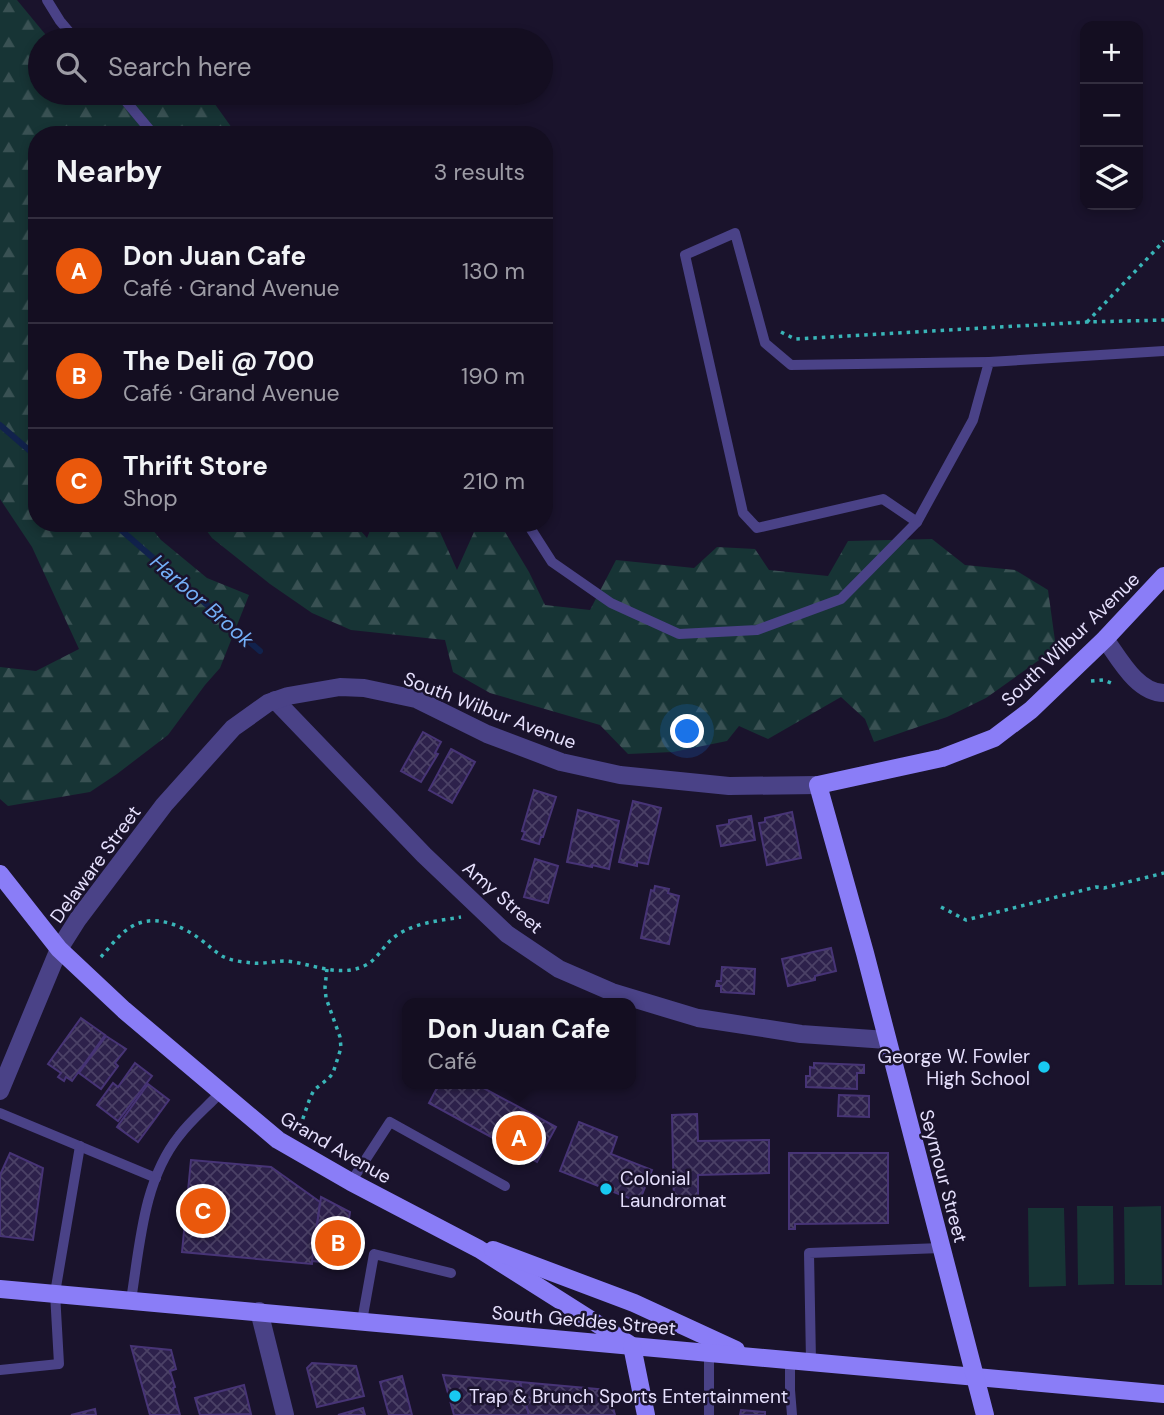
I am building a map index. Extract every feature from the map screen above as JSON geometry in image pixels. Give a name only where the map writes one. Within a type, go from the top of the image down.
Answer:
[{"type":"street","name":"South Wilbur Avenue","points":[[275,700],[340,687],[364,688],[416,699],[487,734],[561,762],[620,775],[729,786],[818,785],[942,758],[994,738],[1031,710],[1105,639],[1164,576]]},
{"type":"street","points":[[1105,639],[1139,683],[1164,693]]},
{"type":"street","name":"Delaware Street","points":[[0,1091],[60,949],[78,919],[164,805],[233,728],[275,700]]},
{"type":"street","name":"Amy Street","points":[[275,700],[424,855],[508,934],[559,969],[632,998]]},
{"type":"street","name":"Seymour Street","points":[[818,785],[985,1415]]},
{"type":"street","name":"Grand Avenue","points":[[0,874],[60,949],[124,1010],[278,1140],[351,1182],[479,1249],[632,1346]]},
{"type":"street","name":"Amy Street","points":[[636,999],[698,1018],[801,1034],[887,1040]]},
{"type":"street","points":[[479,1249],[497,1250],[635,1303],[748,1355]]},
{"type":"street","name":"South Geddes Street","points":[[0,1289],[1164,1394]]},
{"type":"street","points":[[259,1311],[285,1415]]},
{"type":"street","points":[[632,1346],[646,1415]]},
{"type":"lane","points":[[47,0],[66,28]]},
{"type":"lane","points":[[129,105],[146,126]]},
{"type":"lane","points":[[917,522],[883,499],[757,528],[743,513],[685,255],[735,233],[765,344],[790,365],[989,362],[1164,351]]},
{"type":"lane","points":[[533,532],[552,562],[611,603],[679,634],[757,630],[841,599],[917,522],[973,419],[989,362]]},
{"type":"lane","points":[[131,1300],[144,1220],[160,1167],[178,1136],[220,1093]]},
{"type":"lane","points":[[0,1113],[156,1178]]},
{"type":"lane","points":[[351,1182],[390,1122],[505,1186]]},
{"type":"lane","points":[[0,1370],[59,1364],[55,1293],[80,1146]]},
{"type":"lane","points":[[811,1361],[809,1253],[941,1248]]},
{"type":"lane","points":[[362,1321],[374,1254],[451,1273]]},
{"type":"lane","points":[[709,1352],[709,1415]]},
{"type":"lane","points":[[790,1359],[792,1415]]},
{"type":"path","points":[[1087,322],[1164,241]]},
{"type":"path","points":[[782,332],[795,339],[1164,320]]},
{"type":"path","points":[[941,907],[966,920],[1164,873]]},
{"type":"path","points":[[101,957],[129,928],[154,920],[183,928],[225,958],[256,963],[286,961],[337,970],[361,968],[372,961],[392,938],[407,929],[461,917]]},
{"type":"path","points":[[300,1127],[314,1090],[333,1073],[341,1048],[340,1037],[326,998],[327,969]]},
{"type":"green space","points":[[0,0],[17,0],[40,28],[28,28],[28,105],[216,105],[231,126],[28,126],[28,532],[154,532],[207,578],[249,595],[220,668],[168,735],[90,792],[8,806],[0,799],[0,667],[36,671],[79,649],[32,547],[0,499]]},
{"type":"green space","points":[[208,532],[362,532],[367,538],[369,532],[440,532],[457,570],[474,532],[505,532],[545,605],[590,610],[616,560],[694,568],[717,547],[755,549],[769,570],[828,576],[848,541],[932,539],[965,565],[1015,570],[1048,590],[1056,648],[986,698],[947,717],[874,742],[865,719],[841,697],[768,739],[739,726],[727,741],[673,752],[628,754],[600,725],[490,693],[453,672],[445,640],[351,630],[312,613]]},
{"type":"green space","points":[[1077,1206],[1113,1206],[1114,1284],[1078,1285]]},
{"type":"green space","points":[[1161,1206],[1162,1285],[1125,1285],[1124,1207]]},
{"type":"green space","points":[[1028,1208],[1064,1208],[1066,1286],[1029,1287]]},
{"type":"building","points":[[423,732],[441,742],[435,753],[438,754],[421,782],[401,771]]},
{"type":"building","points":[[451,749],[475,762],[452,803],[429,790]]},
{"type":"building","points":[[534,790],[556,797],[539,844],[522,839]]},
{"type":"building","points":[[633,801],[661,808],[648,864],[637,862],[637,866],[619,862]]},
{"type":"building","points":[[578,810],[619,821],[609,869],[567,862]]},
{"type":"building","points":[[792,812],[801,858],[767,865],[759,823],[765,822],[765,818]]},
{"type":"building","points":[[751,816],[755,840],[721,846],[717,826],[729,824],[729,820]]},
{"type":"building","points":[[535,859],[558,866],[548,903],[524,897]]},
{"type":"building","points":[[655,886],[669,889],[668,893],[679,896],[669,944],[641,938],[651,890],[654,891]]},
{"type":"building","points":[[831,948],[836,971],[815,976],[815,980],[788,986],[782,959]]},
{"type":"building","points":[[722,967],[755,969],[754,994],[721,992],[721,986],[716,986],[717,981],[721,981]]},
{"type":"building","points":[[81,1018],[105,1035],[72,1081],[66,1077],[64,1081],[58,1077],[61,1073],[48,1064]]},
{"type":"building","points":[[106,1036],[126,1049],[115,1063],[118,1066],[101,1089],[79,1073]]},
{"type":"building","points":[[135,1063],[152,1076],[118,1121],[97,1105],[113,1083],[118,1087]]},
{"type":"building","points":[[814,1063],[864,1065],[864,1073],[857,1073],[857,1089],[806,1087],[806,1076],[810,1076],[810,1067],[814,1068]]},
{"type":"building","points":[[148,1084],[169,1100],[138,1142],[117,1127]]},
{"type":"building","points":[[436,1089],[485,1089],[556,1127],[537,1162],[429,1103]]},
{"type":"building","points":[[839,1095],[869,1096],[869,1117],[838,1116]]},
{"type":"building","points":[[697,1114],[698,1141],[769,1140],[769,1173],[698,1175],[698,1204],[674,1204],[672,1115]]},
{"type":"building","points":[[579,1122],[617,1137],[611,1154],[652,1170],[639,1202],[560,1171]]},
{"type":"building","points":[[10,1153],[43,1168],[33,1240],[0,1236],[0,1175]]},
{"type":"building","points":[[789,1153],[888,1153],[888,1223],[795,1224],[795,1229],[789,1229]]},
{"type":"building","points":[[191,1160],[271,1167],[320,1202],[312,1264],[182,1252]]},
{"type":"building","points":[[321,1197],[350,1212],[347,1254],[342,1260],[333,1259],[333,1263],[312,1261]]},
{"type":"building","points":[[131,1346],[171,1350],[176,1369],[170,1371],[180,1415],[150,1415]]},
{"type":"building","points":[[312,1363],[356,1366],[364,1396],[317,1407],[307,1368]]},
{"type":"building","points":[[443,1375],[520,1382],[529,1415],[454,1415]]},
{"type":"building","points":[[402,1376],[412,1415],[389,1415],[380,1382]]},
{"type":"building","points":[[520,1382],[608,1390],[615,1415],[529,1415]]},
{"type":"building","points":[[244,1385],[251,1414],[200,1415],[195,1398]]},
{"type":"building","points":[[363,1408],[365,1415],[338,1415]]},
{"type":"building","points":[[95,1409],[96,1415],[71,1415]]},
{"type":"building","points":[[741,1410],[765,1412],[765,1415],[740,1415]]},
{"type":"waterway","name":"Harbor Brook","points":[[0,425],[28,449]]},
{"type":"waterway","name":"Harbor Brook","points":[[123,532],[260,651]]},
{"type":"place","name":"George W. Fowler High School","points":[[1044,1067]]},
{"type":"place","name":"Don Juan Cafe","points":[[519,1138]]},
{"type":"place","name":"Colonial Laundromat","points":[[606,1189]]},
{"type":"place","name":"Thrift Store","points":[[203,1211]]},
{"type":"place","name":"The Deli @ 700","points":[[338,1243]]},
{"type":"place","name":"Trap & Brunch Sports Entertainment","points":[[455,1396]]}]
